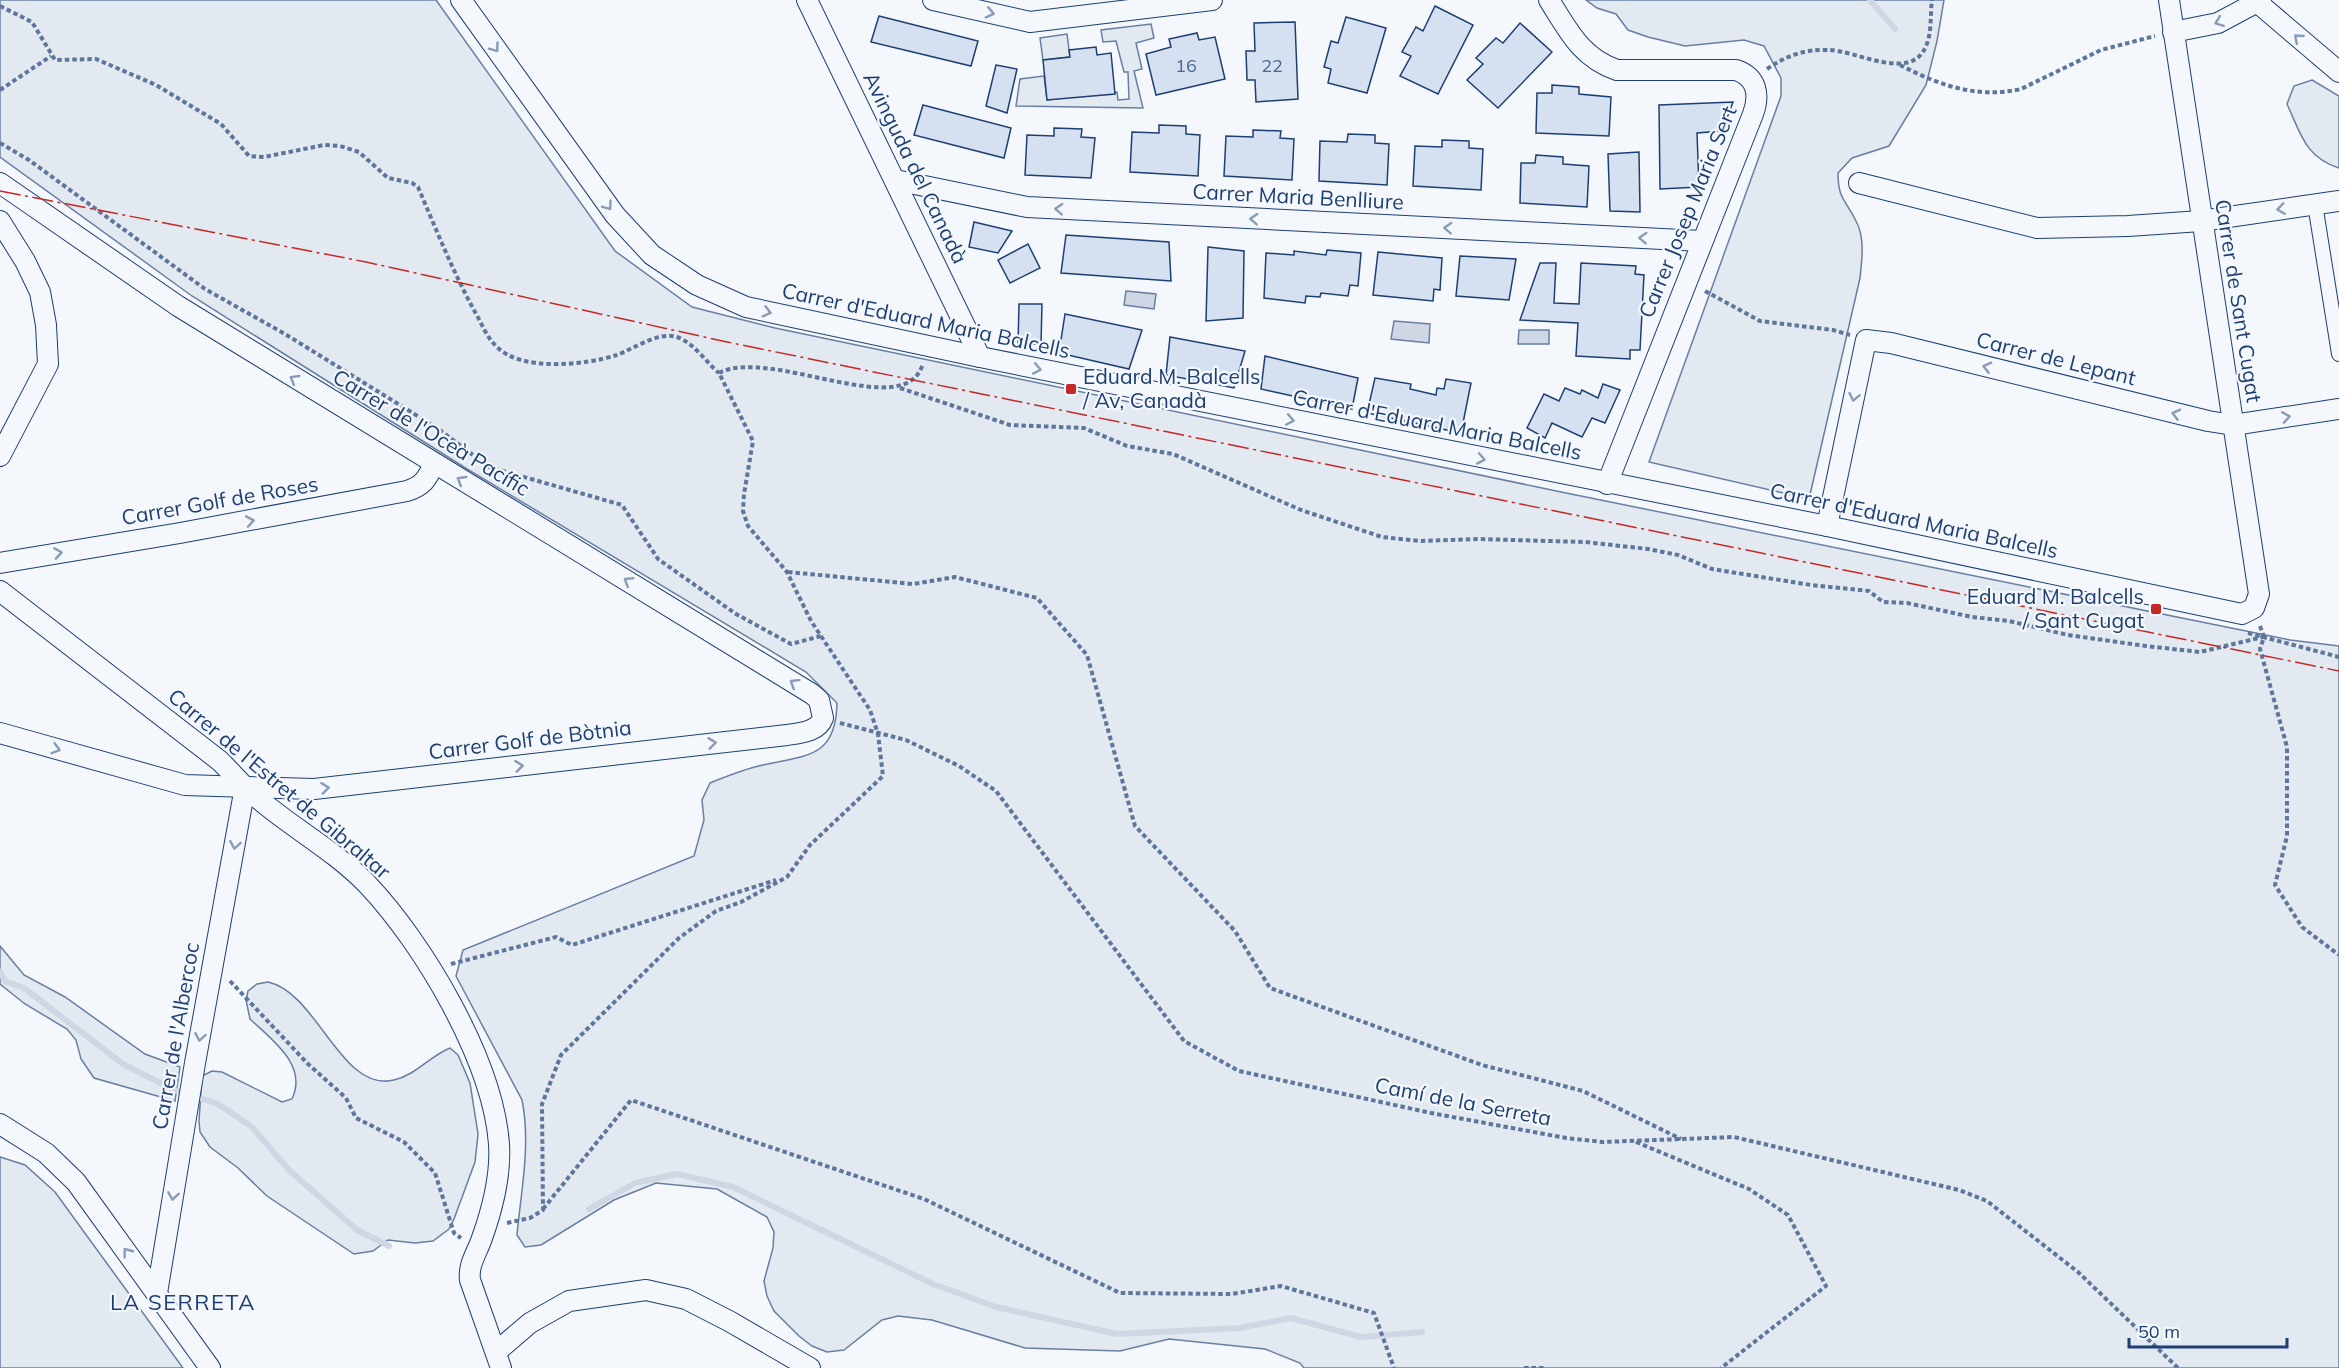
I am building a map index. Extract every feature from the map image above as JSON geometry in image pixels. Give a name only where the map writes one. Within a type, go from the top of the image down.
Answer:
[{"type":"street","name":"Carrer d'Eduard Maria Balcells","points":[[461,0],[615,215],[652,255],[697,285],[746,307],[980,357],[1607,484],[1827,526],[2223,611],[2242,614],[2254,608]]},
{"type":"street","name":"Avinguda del Canadà","points":[[807,0],[980,357]]},
{"type":"street","points":[[933,0],[1030,22],[1212,0]]},
{"type":"street","points":[[1549,0],[1578,47],[1599,64],[1617,70],[1736,70],[1762,76]]},
{"type":"street","name":"Carrer de Sant Cugat","points":[[2169,0],[2259,594],[2254,608]]},
{"type":"street","points":[[2173,32],[2218,23],[2259,1],[2339,72]]},
{"type":"street","name":"Carrer Josep Maria Sert","points":[[1607,484],[1756,106],[1762,76]]},
{"type":"street","name":"Carrer Maria Benlliure","points":[[895,180],[1027,207],[1702,241]]},
{"type":"street","name":"Carrer de l'Oceà Pacífic","points":[[0,183],[178,306],[812,694],[819,699],[820,722]]},
{"type":"street","points":[[1859,183],[2037,228],[2201,221],[2339,201]]},
{"type":"street","points":[[2315,204],[2339,354]]},
{"type":"street","points":[[0,221],[25,261],[40,292],[46,325],[48,364],[0,456]]},
{"type":"street","points":[[1827,526],[1856,340]]},
{"type":"street","name":"Carrer de Lepant","points":[[1856,340],[1891,343],[2208,422],[2234,425],[2339,409]]},
{"type":"street","name":"Carrer Golf de Roses","points":[[0,563],[407,491],[418,488],[426,480],[434,464]]},
{"type":"street","name":"Carrer de l'Estret de Gibraltar","points":[[0,591],[220,761],[245,788],[366,884],[407,934],[430,970],[480,1065],[492,1097],[498,1123],[500,1148],[495,1189],[482,1239],[469,1269],[470,1281],[498,1360]]},
{"type":"street","name":"Carrer Golf de Bòtnia","points":[[0,733],[185,785],[314,789],[787,735],[808,731],[820,722]]},
{"type":"street","name":"Carrer de l'Albercoc","points":[[157,1293],[195,1063],[245,788]]},
{"type":"street","points":[[0,1124],[62,1167],[210,1368]]},
{"type":"street","points":[[498,1360],[530,1323],[569,1301],[646,1290],[686,1299],[729,1320],[810,1368]]},
{"type":"path","points":[[1900,65],[1916,59],[1926,46],[1932,0]]},
{"type":"path","points":[[0,6],[32,22],[51,56],[56,60],[96,59],[156,85],[221,124],[254,158],[310,147],[340,146],[359,152],[388,178],[412,183],[418,187],[452,268],[488,336],[498,348],[526,361],[554,364],[586,362],[614,356],[665,337],[677,337],[687,343],[719,373],[753,441],[744,494],[743,511],[748,526],[787,572],[820,636],[870,710],[878,734],[883,776],[810,845],[787,877],[741,902],[716,910],[679,938],[561,1055],[542,1104],[543,1209]]},
{"type":"path","points":[[1762,76],[1788,56],[1813,50],[1844,51],[1900,65],[1960,90],[1976,93],[2008,92],[2021,89],[2101,50],[2133,40]]},
{"type":"path","points":[[0,90],[51,56]]},
{"type":"path","points":[[0,143],[29,160],[205,289],[285,334],[437,428],[489,467],[622,505],[658,560],[736,614],[791,644],[820,636]]},
{"type":"path","points":[[1699,287],[1760,321],[1833,330],[1856,340]]},
{"type":"path","points":[[900,388],[910,383],[920,372],[926,346]]},
{"type":"path","points":[[719,373],[727,369],[758,366],[797,371],[855,386],[900,388],[1010,425],[1084,428],[1127,446],[1173,454],[1301,510],[1382,537],[1421,541],[1478,539],[1585,542],[1648,549],[1678,555],[1712,569],[1811,585],[1869,591],[1883,602],[1907,603],[1972,617],[2009,621],[2068,635],[2200,651],[2264,637],[2339,657]]},
{"type":"path","points":[[787,572],[913,584],[955,577],[1037,598],[1087,654],[1136,826],[1235,931],[1270,988],[1482,1065],[1583,1090],[1681,1139]]},
{"type":"path","points":[[2264,637],[2260,649],[2287,747],[2287,836],[2275,885],[2301,927],[2339,955]]},
{"type":"path","name":"Camí de la Serreta","points":[[820,722],[906,740],[959,766],[996,791],[1184,1041],[1239,1071],[1431,1113],[1566,1138],[1603,1142],[1734,1137],[1959,1190],[1987,1201],[2078,1272],[2178,1368]]},
{"type":"path","points":[[430,970],[556,937],[572,945],[787,877]]},
{"type":"path","points":[[213,963],[308,1064],[346,1098],[356,1118],[404,1142],[435,1173],[454,1233],[476,1250]]},
{"type":"path","points":[[506,1232],[504,1226],[510,1221],[531,1218],[543,1209],[631,1101],[924,1199],[1119,1293],[1232,1294],[1281,1286],[1374,1313],[1394,1368]]},
{"type":"path","points":[[1633,1141],[1749,1189],[1788,1215],[1826,1286],[1721,1368]]},
{"type":"path","points":[[1524,1368],[1545,1368]]},
{"type":"shaded area","points":[[0,0],[436,0],[615,251],[692,307],[775,328],[1571,494],[2290,640],[2339,646],[2339,1368],[1304,1368],[1300,1363],[1265,1349],[1169,1339],[1120,1351],[1025,1348],[932,1320],[898,1316],[882,1320],[844,1350],[827,1352],[812,1346],[799,1336],[774,1311],[767,1296],[764,1281],[773,1248],[774,1232],[767,1217],[717,1189],[656,1183],[614,1200],[541,1245],[525,1247],[517,1235],[526,1133],[522,1100],[456,976],[463,950],[694,856],[704,820],[702,800],[710,783],[729,775],[816,751],[825,744],[831,734],[837,703],[806,672],[467,469],[192,296],[0,157]]},
{"type":"shaded area","points":[[1586,0],[1944,0],[1926,85],[1889,146],[1852,158],[1838,173],[1841,194],[1861,234],[1860,278],[1809,499],[1649,462],[1781,96],[1781,78],[1764,46],[1744,40],[1685,46],[1648,37],[1628,30],[1616,14],[1597,8]]},
{"type":"shaded area","points":[[1151,24],[1154,38],[1136,43],[1142,69],[1134,71],[1143,108],[1016,106],[1020,79],[1044,76],[1047,100],[1117,92],[1118,100],[1129,99],[1128,72],[1124,72],[1116,41],[1103,42],[1101,30]]},
{"type":"shaded area","points":[[1067,34],[1070,57],[1043,60],[1040,38]]},
{"type":"shaded area","points":[[2312,80],[2339,96],[2339,168],[2318,158],[2311,151],[2287,104],[2294,86]]},
{"type":"shaded area","points":[[1126,291],[1156,294],[1154,309],[1124,305]]},
{"type":"shaded area","points":[[1394,321],[1430,324],[1429,343],[1391,339]]},
{"type":"shaded area","points":[[1519,330],[1549,330],[1549,344],[1518,344]]},
{"type":"shaded area","points":[[0,946],[24,975],[65,997],[145,1054],[180,1067],[175,1101],[94,1078],[81,1059],[76,1040],[67,1029],[25,1004],[0,984]]},
{"type":"shaded area","points":[[268,982],[286,990],[316,1021],[344,1058],[359,1072],[375,1080],[402,1078],[450,1048],[458,1055],[470,1083],[478,1134],[475,1162],[449,1229],[433,1241],[415,1243],[388,1240],[373,1251],[354,1254],[267,1196],[238,1168],[210,1147],[200,1132],[202,1076],[212,1071],[222,1072],[282,1102],[292,1099],[296,1087],[292,1064],[277,1045],[250,1019],[246,1000],[248,991],[257,984]]},
{"type":"shaded area","points":[[0,1157],[25,1165],[55,1192],[183,1368],[0,1368]]},
{"type":"building","points":[[1435,6],[1473,25],[1438,94],[1400,76],[1411,56],[1402,52],[1416,27],[1423,31]]},
{"type":"building","points":[[879,16],[978,41],[971,66],[871,42]]},
{"type":"building","points":[[1346,17],[1386,28],[1367,93],[1328,83],[1331,69],[1324,67],[1331,41],[1338,43]]},
{"type":"building","points":[[1295,22],[1298,99],[1256,102],[1255,80],[1247,80],[1246,51],[1255,51],[1254,23]]},
{"type":"building","points":[[1520,23],[1552,52],[1498,108],[1467,80],[1483,64],[1476,58],[1496,38],[1503,43]]},
{"type":"building","points":[[1197,33],[1199,40],[1215,37],[1225,79],[1156,95],[1146,54],[1171,47],[1169,39]]},
{"type":"building","points":[[1096,47],[1097,55],[1111,53],[1115,94],[1047,100],[1043,60],[1070,57],[1069,50]]},
{"type":"building","points":[[996,65],[1017,69],[1007,113],[986,106]]},
{"type":"building","points":[[1552,85],[1579,87],[1579,94],[1611,97],[1609,136],[1536,133],[1537,93],[1552,93]]},
{"type":"building","points":[[1733,102],[1722,131],[1697,133],[1699,187],[1660,189],[1659,105]]},
{"type":"building","points":[[923,105],[1011,128],[1004,158],[914,135]]},
{"type":"building","points":[[1159,125],[1186,126],[1186,134],[1200,135],[1198,176],[1130,172],[1132,132],[1159,133]]},
{"type":"building","points":[[1054,128],[1082,129],[1081,137],[1095,138],[1091,178],[1025,175],[1027,135],[1054,136]]},
{"type":"building","points":[[1253,130],[1281,131],[1280,138],[1294,139],[1292,180],[1224,176],[1226,136],[1253,137]]},
{"type":"building","points":[[1348,134],[1375,135],[1375,143],[1389,144],[1387,185],[1319,181],[1320,141],[1347,142]]},
{"type":"building","points":[[1442,140],[1469,141],[1469,148],[1483,149],[1481,190],[1413,186],[1415,146],[1442,147]]},
{"type":"building","points":[[1639,152],[1640,212],[1610,211],[1608,154]]},
{"type":"building","points":[[1536,155],[1563,157],[1563,164],[1589,166],[1587,207],[1520,203],[1521,163],[1535,163]]},
{"type":"building","points":[[974,222],[1012,231],[998,253],[969,247]]},
{"type":"building","points":[[1066,235],[1169,242],[1171,281],[1061,273]]},
{"type":"building","points":[[1028,244],[1040,268],[1010,283],[998,260]]},
{"type":"building","points":[[1208,247],[1244,251],[1243,318],[1206,321]]},
{"type":"building","points":[[1327,250],[1361,253],[1358,286],[1350,285],[1348,296],[1321,293],[1320,297],[1306,296],[1305,303],[1264,298],[1266,253],[1294,255],[1294,251],[1326,255]]},
{"type":"building","points":[[1378,252],[1442,258],[1440,290],[1434,289],[1433,301],[1373,295]]},
{"type":"building","points":[[1460,256],[1516,259],[1509,300],[1456,296]]},
{"type":"building","points":[[1540,263],[1556,263],[1554,303],[1579,304],[1581,263],[1636,266],[1635,274],[1644,275],[1640,350],[1630,350],[1630,359],[1576,356],[1578,323],[1520,320]]},
{"type":"building","points":[[1019,304],[1042,304],[1041,344],[1018,344]]},
{"type":"building","points":[[1065,314],[1142,330],[1129,369],[1059,353]]},
{"type":"building","points":[[1170,337],[1245,351],[1234,388],[1166,375]]},
{"type":"building","points":[[1265,356],[1358,378],[1352,409],[1261,389]]},
{"type":"building","points":[[1375,378],[1411,384],[1410,389],[1436,395],[1437,388],[1444,389],[1446,379],[1471,383],[1461,433],[1367,413]]},
{"type":"building","points":[[1603,384],[1620,390],[1605,423],[1592,418],[1582,437],[1552,423],[1545,438],[1527,428],[1544,394],[1559,401],[1565,388],[1580,394],[1582,390],[1598,398]]},
{"type":"waterway","points":[[1870,0],[1895,29]]},
{"type":"waterway","points":[[0,972],[5,981],[24,988],[123,1064],[172,1089],[218,1104],[252,1127],[289,1170],[357,1230],[389,1246]]},
{"type":"waterway","points":[[589,1209],[635,1183],[677,1174],[733,1187],[933,1284],[996,1307],[1117,1334],[1240,1328],[1291,1318],[1361,1337],[1422,1332]]},
{"type":"power","points":[[0,191],[366,262],[727,342],[2339,671]]},
{"type":"place","name":"Eduard M. Balcells / Av, Canadà","points":[[1071,389]]},
{"type":"place","name":"Eduard M. Balcells / Sant Cugat","points":[[2156,609]]},
{"type":"district","name":"LA SERRETA","points":[[183,1302]]}]
